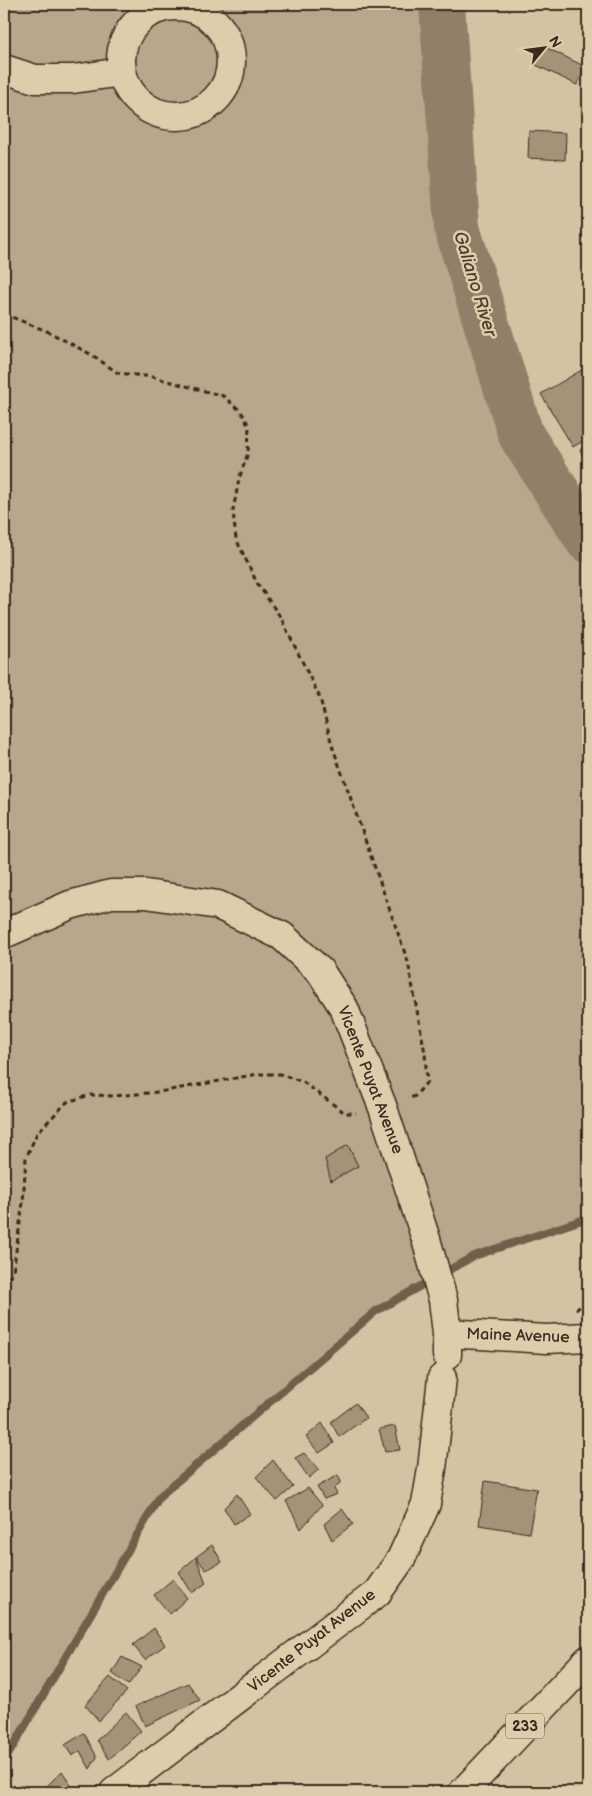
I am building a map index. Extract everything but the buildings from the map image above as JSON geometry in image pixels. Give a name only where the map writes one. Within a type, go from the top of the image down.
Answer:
[{"type":"street","points":[[4,69],[35,79],[73,78],[122,72]]},
{"type":"street","name":"Vicente Puyat Avenue","points":[[4,934],[70,905],[111,894],[146,894],[218,905],[282,936],[320,970],[344,1008],[383,1108],[426,1239],[443,1300],[445,1355],[432,1469],[426,1504],[401,1559],[376,1593],[114,1792]]},
{"type":"street","name":"Maine Avenue","points":[[445,1355],[546,1339],[588,1337]]},
{"type":"street","name":"233","points":[[462,1792],[588,1660]]},
{"type":"path","points":[[4,314],[49,332],[92,355],[118,373],[154,377],[223,396],[241,411],[249,426],[248,453],[239,479],[233,511],[236,539],[257,583],[281,618],[320,698],[332,745],[408,962],[420,1019],[427,1082],[415,1096],[363,1114],[345,1113],[303,1082],[280,1074],[258,1074],[159,1092],[114,1096],[90,1095],[67,1102],[36,1133],[26,1158],[23,1202],[12,1272],[4,1285]]},
{"type":"shaded area","points":[[4,4],[442,4],[458,228],[521,435],[588,540],[588,1218],[474,1256],[376,1311],[160,1496],[4,1762]]},
{"type":"waterway","name":"Galiano River","points":[[442,4],[457,228],[521,435],[588,540]]},
{"type":"waterway","points":[[4,1762],[160,1496],[376,1311],[474,1256],[588,1218]]}]
